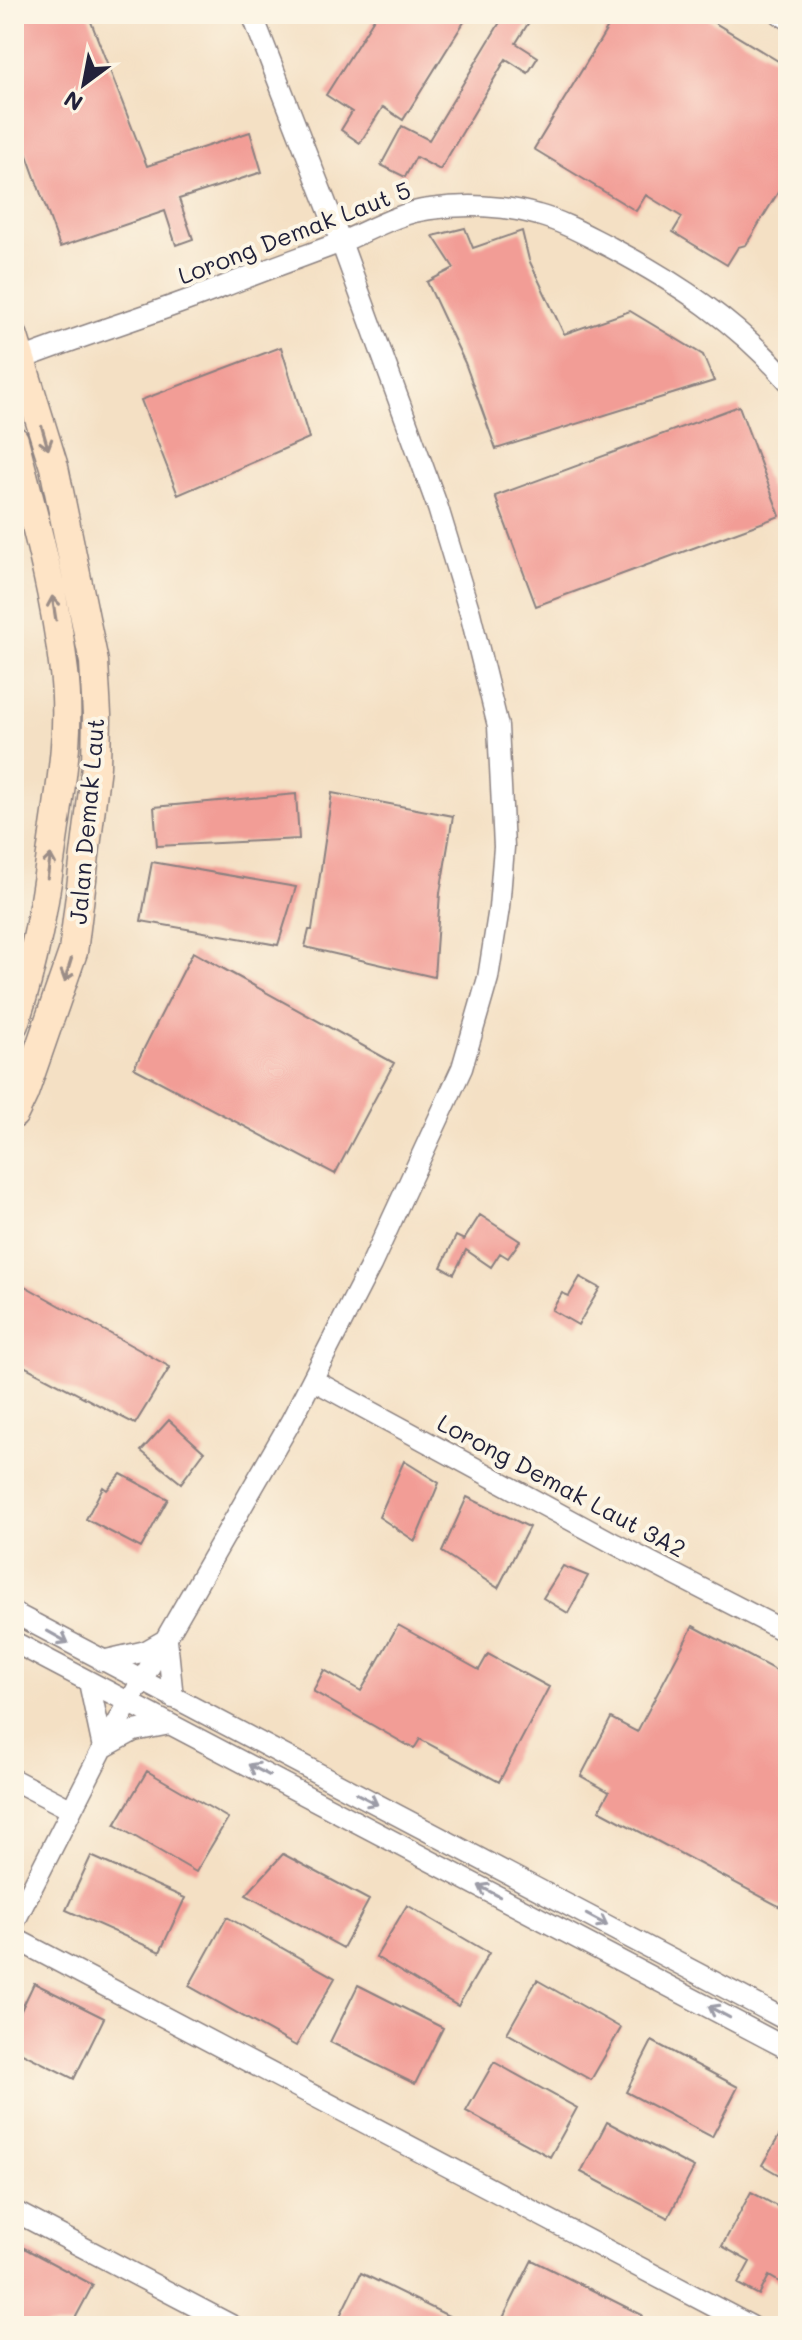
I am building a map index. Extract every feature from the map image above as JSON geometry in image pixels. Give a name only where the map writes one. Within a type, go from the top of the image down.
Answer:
[{"type":"main road","name":"Jalan Demak Laut","points":[[14,1114],[73,952],[96,766],[97,715],[94,662],[57,482],[17,352]]},
{"type":"main road","name":"Jalan Demak Laut","points":[[14,440],[46,565],[64,673],[66,722],[63,769],[38,943],[14,1024]]},
{"type":"street","points":[[14,1923],[103,1748],[313,1380],[371,1265],[462,1068],[488,978],[493,948],[504,847],[498,726],[476,636],[438,508],[341,242],[252,14]]},
{"type":"street","points":[[780,14],[788,19]]},
{"type":"street","name":"Lorong Demak Laut 5","points":[[17,352],[181,303],[341,242],[397,217],[428,209],[459,206],[535,214],[582,233],[689,292],[742,333],[788,381]]},
{"type":"street","name":"Lorong Demak Laut 3A2","points":[[313,1380],[615,1544],[788,1633]]},
{"type":"street","points":[[14,1613],[788,2021]]},
{"type":"street","points":[[102,1661],[146,1651],[167,1639]]},
{"type":"street","points":[[167,1639],[173,1698]]},
{"type":"street","points":[[14,1642],[788,2049]]},
{"type":"street","points":[[89,1682],[103,1748]]},
{"type":"street","points":[[103,1748],[134,1731],[170,1724]]},
{"type":"street","points":[[14,1780],[70,1809]]},
{"type":"street","points":[[14,1938],[751,2326]]},
{"type":"street","points":[[14,2211],[233,2326]]},
{"type":"building","points":[[14,14],[88,14],[147,166],[250,132],[262,172],[179,199],[193,239],[176,245],[165,211],[60,247],[14,119]]},
{"type":"building","points":[[377,14],[469,14],[403,120],[383,107],[360,143],[341,130],[352,112],[326,95]]},
{"type":"building","points":[[505,14],[534,14],[516,43],[538,57],[528,73],[506,59],[440,170],[416,157],[405,177],[381,165],[402,126],[429,140]]},
{"type":"building","points":[[616,14],[700,14],[788,67],[788,176],[746,245],[738,247],[727,265],[673,232],[682,217],[646,195],[636,211],[534,149]]},
{"type":"building","points":[[465,228],[473,248],[522,231],[529,260],[564,334],[630,311],[703,355],[714,381],[496,449],[465,363],[427,282],[454,268],[433,236]]},
{"type":"building","points":[[281,347],[309,438],[178,495],[141,400]]},
{"type":"building","points":[[739,406],[780,516],[536,606],[495,496]]},
{"type":"building","points":[[332,793],[453,816],[440,893],[434,977],[305,947],[309,930],[312,930]]},
{"type":"building","points":[[296,794],[299,839],[157,846],[154,807]]},
{"type":"building","points":[[152,862],[296,887],[278,945],[141,921]]},
{"type":"building","points":[[193,952],[394,1063],[335,1174],[134,1068]]},
{"type":"building","points":[[480,1215],[520,1241],[508,1258],[500,1253],[491,1267],[466,1250],[454,1274],[441,1267],[456,1236],[464,1240]]},
{"type":"building","points":[[580,1277],[600,1288],[578,1325],[552,1310],[562,1293],[569,1296]]},
{"type":"building","points":[[23,1285],[170,1367],[135,1424],[14,1361],[14,1298]]},
{"type":"building","points":[[169,1420],[204,1452],[181,1483],[141,1451]]},
{"type":"building","points":[[404,1461],[439,1483],[415,1541],[379,1517]]},
{"type":"building","points":[[121,1474],[168,1499],[141,1548],[86,1519],[103,1487],[107,1490]]},
{"type":"building","points":[[467,1497],[529,1527],[498,1588],[442,1552]]},
{"type":"building","points":[[563,1566],[588,1576],[568,1613],[543,1598]]},
{"type":"building","points":[[398,1625],[479,1670],[488,1654],[549,1687],[499,1782],[420,1739],[414,1749],[313,1691],[324,1670],[361,1691]]},
{"type":"building","points":[[693,1626],[788,1677],[788,1911],[599,1810],[609,1792],[581,1776],[611,1718],[637,1732]]},
{"type":"building","points":[[147,1771],[228,1818],[196,1872],[115,1825]]},
{"type":"building","points":[[283,1854],[369,1900],[343,1948],[246,1895]]},
{"type":"building","points":[[91,1856],[185,1898],[160,1952],[66,1910]]},
{"type":"building","points":[[407,1905],[489,1953],[458,2006],[376,1957]]},
{"type":"building","points":[[227,1917],[335,1978],[296,2046],[189,1986]]},
{"type":"building","points":[[537,1980],[621,2028],[591,2080],[507,2033]]},
{"type":"building","points":[[34,1983],[104,2018],[74,2079],[14,2049],[14,2025]]},
{"type":"building","points":[[358,1985],[443,2028],[415,2084],[330,2042]]},
{"type":"building","points":[[652,2041],[738,2087],[712,2137],[626,2092]]},
{"type":"building","points":[[494,2062],[577,2108],[550,2157],[466,2111]]},
{"type":"building","points":[[788,2121],[788,2180],[762,2165]]},
{"type":"building","points":[[607,2122],[694,2168],[668,2218],[581,2172]]},
{"type":"building","points":[[751,2192],[788,2212],[788,2287],[769,2276],[759,2295],[738,2284],[750,2262],[722,2246]]},
{"type":"building","points":[[24,2248],[93,2285],[71,2326],[14,2326],[14,2267]]},
{"type":"building","points":[[532,2260],[642,2315],[636,2326],[499,2326]]},
{"type":"building","points":[[361,2273],[469,2326],[335,2326]]}]
